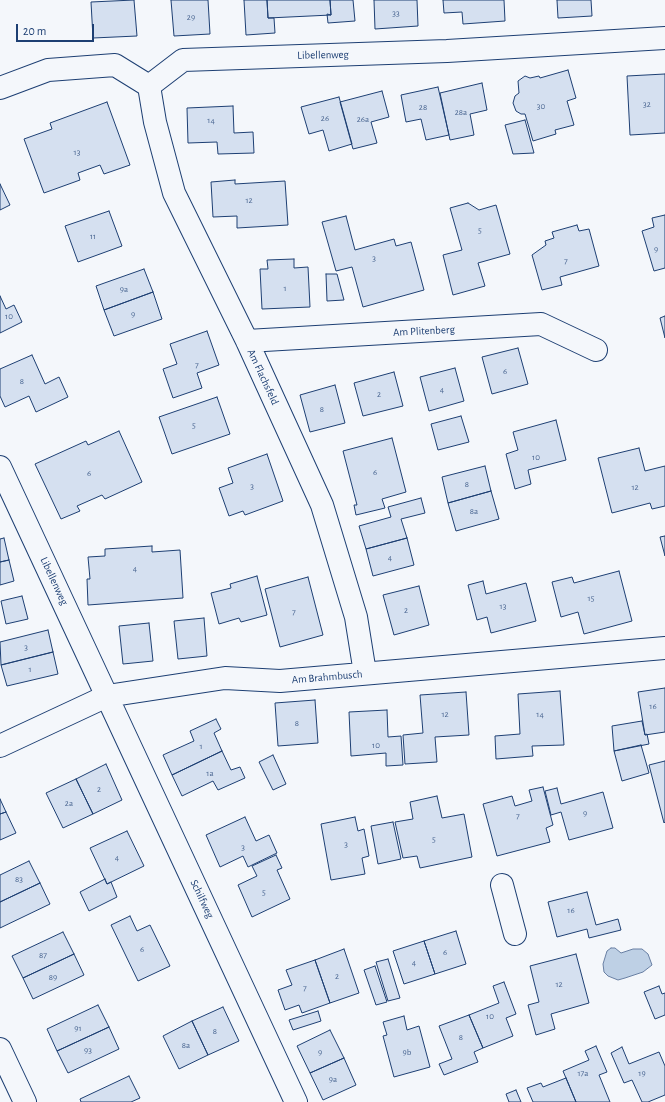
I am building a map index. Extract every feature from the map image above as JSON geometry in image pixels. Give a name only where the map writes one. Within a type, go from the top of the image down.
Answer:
[{"type":"street","name":"Libellenweg","points":[[149,86],[183,60],[447,51],[665,38]]},
{"type":"street","points":[[0,88],[48,70],[115,65],[149,86]]},
{"type":"street","name":"Am Flachsfeld","points":[[149,86],[155,122],[174,193],[247,341],[322,505],[356,617],[365,673]]},
{"type":"street","name":"Am Plitenberg","points":[[247,341],[541,324],[596,350]]},
{"type":"street","name":"Libellenweg","points":[[0,467],[107,696]]},
{"type":"street","name":"Am Brahmbusch","points":[[0,746],[107,696],[225,678],[280,681],[665,648]]},
{"type":"street","name":"Schilfweg","points":[[107,696],[296,1102]]},
{"type":"street","points":[[502,885],[515,934]]},
{"type":"street","points":[[0,1049],[25,1102]]},
{"type":"water","points":[[611,948],[615,948],[621,953],[633,949],[642,949],[648,954],[652,965],[643,972],[618,980],[608,976],[604,972],[603,964],[607,951]]},
{"type":"building","points":[[134,0],[137,36],[93,38],[91,2]]},
{"type":"building","points":[[171,0],[208,0],[210,34],[174,36]]},
{"type":"building","points":[[244,0],[267,0],[268,18],[274,18],[275,33],[246,35]]},
{"type":"building","points":[[267,0],[330,0],[331,15],[268,18]]},
{"type":"building","points":[[330,0],[353,0],[355,21],[328,23],[327,14],[331,15]]},
{"type":"building","points":[[374,0],[417,0],[418,26],[375,29]]},
{"type":"building","points":[[443,0],[504,0],[505,21],[463,24],[462,12],[444,13]]},
{"type":"building","points":[[557,0],[591,0],[592,16],[558,18]]},
{"type":"building","points":[[568,70],[576,98],[567,101],[574,125],[555,130],[556,134],[533,141],[525,114],[521,114],[516,111],[513,103],[515,96],[519,93],[518,81],[525,76],[530,78],[539,76],[540,78]]},
{"type":"building","points":[[665,74],[665,133],[630,135],[627,76]]},
{"type":"building","points":[[482,83],[487,110],[470,114],[474,135],[450,140],[440,93]]},
{"type":"building","points":[[438,87],[449,135],[426,140],[421,119],[406,122],[401,95]]},
{"type":"building","points":[[382,91],[389,117],[371,122],[377,143],[353,149],[340,102]]},
{"type":"building","points":[[339,97],[352,144],[329,151],[323,130],[309,134],[301,107]]},
{"type":"building","points":[[107,102],[130,165],[104,174],[100,165],[78,173],[80,180],[44,193],[24,139],[52,129],[50,123]]},
{"type":"building","points":[[233,106],[234,133],[253,132],[254,153],[218,154],[217,142],[188,143],[187,108]]},
{"type":"building","points":[[525,120],[534,153],[513,154],[505,125]]},
{"type":"building","points":[[235,180],[235,184],[285,181],[288,225],[237,228],[237,216],[213,217],[211,182]]},
{"type":"building","points":[[0,184],[10,205],[0,210]]},
{"type":"building","points":[[468,203],[479,210],[496,205],[510,254],[478,263],[485,286],[453,295],[443,255],[462,250],[450,208]]},
{"type":"building","points":[[109,211],[122,246],[78,262],[65,226]]},
{"type":"building","points":[[665,215],[665,268],[654,271],[642,231],[654,227],[652,218]]},
{"type":"building","points":[[346,216],[355,250],[394,239],[396,246],[411,242],[424,290],[363,307],[352,267],[336,271],[322,222]]},
{"type":"building","points":[[577,225],[579,231],[589,229],[599,266],[560,277],[562,285],[542,290],[532,255],[546,245],[545,241],[554,238],[552,232]]},
{"type":"building","points":[[294,259],[294,268],[308,267],[310,307],[262,309],[260,269],[268,269],[267,260]]},
{"type":"building","points":[[144,269],[153,292],[104,310],[96,286]]},
{"type":"building","points":[[326,274],[337,274],[344,300],[327,301]]},
{"type":"building","points":[[153,292],[162,319],[114,336],[104,310]]},
{"type":"building","points":[[0,296],[6,309],[14,305],[22,322],[0,333]]},
{"type":"building","points":[[665,316],[665,338],[660,318]]},
{"type":"building","points":[[207,331],[219,365],[197,373],[202,388],[173,398],[163,369],[177,364],[170,344]]},
{"type":"building","points":[[518,348],[528,384],[492,394],[482,357]]},
{"type":"building","points":[[32,355],[45,384],[59,377],[68,397],[36,412],[29,396],[5,407],[0,396],[0,369]]},
{"type":"building","points":[[455,368],[464,401],[429,411],[420,377]]},
{"type":"building","points":[[394,372],[403,406],[363,416],[354,383]]},
{"type":"building","points":[[335,385],[345,423],[310,432],[300,395]]},
{"type":"building","points":[[217,397],[230,434],[172,454],[159,417]]},
{"type":"building","points":[[461,416],[469,442],[438,450],[431,424]]},
{"type":"building","points":[[556,420],[566,460],[528,470],[531,484],[515,489],[506,454],[518,450],[513,432]]},
{"type":"building","points":[[119,431],[142,482],[105,499],[102,495],[77,506],[80,511],[61,519],[35,464],[86,441],[88,445]]},
{"type":"building","points":[[392,438],[406,492],[382,499],[385,508],[356,515],[354,505],[357,505],[343,451]]},
{"type":"building","points":[[639,448],[645,471],[665,466],[665,506],[652,509],[650,503],[612,513],[598,458]]},
{"type":"building","points":[[267,454],[283,501],[245,515],[243,511],[229,516],[219,488],[233,483],[228,468]]},
{"type":"building","points":[[485,466],[491,491],[448,503],[442,477]]},
{"type":"building","points":[[491,491],[499,519],[456,531],[448,503]]},
{"type":"building","points":[[421,498],[425,513],[401,519],[407,538],[366,549],[359,526],[391,517],[388,507]]},
{"type":"building","points":[[665,536],[665,556],[660,537]]},
{"type":"building","points":[[4,538],[9,560],[0,562],[0,539]]},
{"type":"building","points":[[407,538],[414,565],[373,576],[366,549]]},
{"type":"building","points":[[152,546],[152,552],[180,550],[183,598],[88,605],[87,579],[90,579],[88,557],[105,556],[105,549]]},
{"type":"building","points":[[9,560],[14,581],[0,585],[0,562]]},
{"type":"building","points":[[619,571],[632,621],[584,634],[578,612],[561,617],[552,582],[572,577],[574,583]]},
{"type":"building","points":[[257,576],[267,615],[241,622],[239,618],[219,624],[211,593],[231,588],[230,584]]},
{"type":"building","points":[[308,577],[323,635],[280,647],[265,589]]},
{"type":"building","points":[[483,581],[486,594],[526,583],[536,621],[491,633],[487,617],[477,620],[468,585]]},
{"type":"building","points":[[419,586],[429,625],[394,635],[383,595]]},
{"type":"building","points":[[22,596],[28,619],[6,624],[1,601]]},
{"type":"building","points":[[204,618],[207,656],[178,659],[174,621]]},
{"type":"building","points":[[149,623],[153,661],[123,664],[119,626]]},
{"type":"building","points":[[48,630],[53,652],[1,665],[0,642]]},
{"type":"building","points":[[53,652],[58,674],[7,686],[1,665]]},
{"type":"building","points":[[665,688],[665,732],[645,735],[638,692]]},
{"type":"building","points":[[560,691],[564,745],[532,746],[533,756],[496,759],[495,736],[520,734],[518,694]]},
{"type":"building","points":[[466,692],[469,735],[435,737],[437,762],[405,764],[403,735],[423,733],[420,695]]},
{"type":"building","points":[[315,700],[318,743],[278,746],[275,703]]},
{"type":"building","points":[[387,710],[388,737],[401,736],[403,765],[386,766],[386,753],[351,756],[349,712]]},
{"type":"building","points":[[216,719],[221,729],[214,733],[222,751],[172,775],[163,755],[194,741],[190,731]]},
{"type":"building","points":[[642,721],[645,735],[647,734],[649,744],[614,751],[612,726]]},
{"type":"building","points":[[641,745],[649,773],[622,781],[614,751]]},
{"type":"building","points":[[222,751],[231,770],[240,767],[245,778],[218,790],[213,781],[182,796],[172,775]]},
{"type":"building","points":[[273,755],[286,784],[273,790],[259,762]]},
{"type":"building","points":[[665,761],[665,822],[664,823],[649,765]]},
{"type":"building","points":[[106,764],[122,800],[93,814],[76,779]]},
{"type":"building","points":[[76,779],[93,814],[63,828],[46,793]]},
{"type":"building","points":[[543,787],[553,825],[546,828],[550,842],[497,856],[483,804],[512,796],[515,806],[532,801],[529,790]]},
{"type":"building","points":[[557,788],[561,804],[603,792],[613,828],[569,840],[561,812],[551,815],[545,791]]},
{"type":"building","points":[[437,796],[442,818],[464,814],[472,857],[420,868],[417,856],[403,858],[395,822],[413,819],[410,802]]},
{"type":"building","points":[[0,799],[6,812],[0,814]]},
{"type":"building","points":[[6,812],[16,833],[0,840],[0,814]]},
{"type":"building","points":[[245,817],[256,841],[269,835],[277,853],[248,867],[243,856],[220,867],[206,835]]},
{"type":"building","points":[[355,817],[358,831],[364,829],[369,856],[362,858],[365,874],[331,880],[321,824]]},
{"type":"building","points":[[393,822],[401,859],[378,864],[371,826]]},
{"type":"building","points":[[127,831],[144,866],[107,884],[90,848]]},
{"type":"building","points":[[276,855],[282,868],[277,870],[290,899],[252,917],[238,885],[257,876],[252,866]]},
{"type":"building","points":[[29,861],[40,883],[0,902],[0,875]]},
{"type":"building","points":[[105,879],[107,884],[111,882],[117,897],[89,911],[80,892]]},
{"type":"building","points":[[40,883],[50,904],[0,928],[0,902]]},
{"type":"building","points":[[587,892],[596,925],[618,919],[621,930],[589,938],[587,929],[557,937],[548,902]]},
{"type":"building","points":[[130,916],[137,931],[150,925],[170,966],[138,981],[111,925]]},
{"type":"building","points":[[456,931],[466,964],[435,974],[424,941]]},
{"type":"building","points":[[63,932],[74,954],[23,978],[12,956]]},
{"type":"building","points":[[424,941],[435,974],[404,984],[393,951]]},
{"type":"building","points":[[344,949],[359,993],[330,1003],[315,960]]},
{"type":"building","points":[[74,954],[84,975],[33,999],[23,978]]},
{"type":"building","points":[[576,954],[589,1003],[551,1014],[555,1029],[536,1035],[528,1005],[539,1002],[530,966]]},
{"type":"building","points":[[388,959],[400,998],[388,1001],[376,962]]},
{"type":"building","points":[[315,960],[330,1003],[302,1013],[299,1005],[285,1010],[278,990],[292,985],[286,970]]},
{"type":"building","points":[[375,966],[387,1002],[376,1005],[364,970]]},
{"type":"building","points":[[504,982],[516,1014],[506,1018],[513,1036],[483,1048],[469,1015],[499,1003],[493,986]]},
{"type":"building","points":[[659,986],[662,994],[665,993],[665,1015],[655,1019],[644,992]]},
{"type":"building","points":[[98,1005],[109,1027],[57,1051],[47,1029]]},
{"type":"building","points":[[223,1007],[239,1041],[208,1055],[192,1021]]},
{"type":"building","points":[[318,1011],[321,1021],[293,1030],[289,1020]]},
{"type":"building","points":[[469,1015],[483,1048],[474,1052],[478,1062],[444,1075],[439,1064],[452,1059],[439,1026]]},
{"type":"building","points":[[404,1016],[407,1030],[419,1026],[430,1067],[394,1077],[383,1036],[387,1035],[383,1022]]},
{"type":"building","points":[[192,1021],[208,1055],[179,1069],[163,1036]]},
{"type":"building","points":[[109,1027],[119,1049],[68,1073],[57,1051]]},
{"type":"building","points":[[330,1030],[344,1058],[310,1073],[297,1046]]},
{"type":"building","points":[[596,1046],[607,1072],[599,1075],[610,1102],[576,1102],[563,1071],[589,1060],[585,1051]]},
{"type":"building","points":[[622,1047],[629,1064],[659,1052],[665,1066],[665,1095],[648,1102],[642,1102],[632,1080],[624,1083],[611,1053]]},
{"type":"building","points":[[344,1058],[356,1085],[323,1100],[310,1073]]},
{"type":"building","points":[[129,1076],[140,1098],[131,1102],[81,1102],[80,1099]]},
{"type":"building","points":[[566,1078],[576,1102],[533,1102],[527,1088],[541,1083],[543,1087]]},
{"type":"building","points":[[516,1090],[521,1102],[509,1102],[506,1094]]}]
